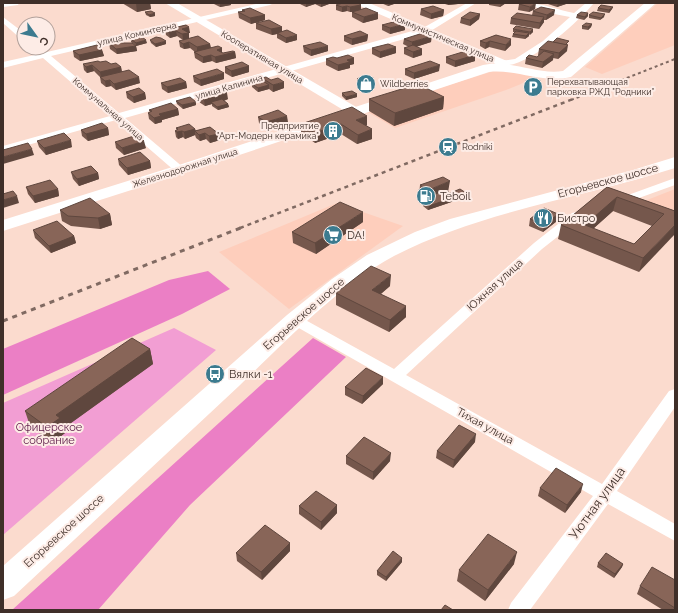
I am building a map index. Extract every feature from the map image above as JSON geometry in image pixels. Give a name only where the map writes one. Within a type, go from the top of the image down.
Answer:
[{"type":"main road","points":[[504,64],[549,76],[567,74],[650,3]]},
{"type":"main road","name":"Железнодорожная улица","points":[[3,226],[180,170],[354,111],[487,68],[504,64]]},
{"type":"main road","name":"Егорьевское шоссе","points":[[3,586],[295,320],[335,286],[369,263],[386,253],[429,233],[505,208],[632,176],[675,162]]},
{"type":"street","points":[[3,5],[15,3]]},
{"type":"street","name":"Кооперативная улица","points":[[170,3],[354,111]]},
{"type":"street","name":"улица Коминтерна","points":[[56,48],[199,20],[270,3]]},
{"type":"street","name":"Коммунистическая улица","points":[[361,3],[504,64]]},
{"type":"street","name":"улица Калинина","points":[[3,150],[426,30],[472,3]]},
{"type":"street","points":[[530,3],[552,11],[576,16]]},
{"type":"street","name":"Железнодорожная улица","points":[[504,64],[517,61],[546,43],[590,3]]},
{"type":"street","points":[[3,19],[16,30]]},
{"type":"street","name":"улица Коминтерна","points":[[3,65],[27,56]]},
{"type":"street","name":"Коммунальная улица","points":[[47,56],[180,170]]},
{"type":"street","points":[[621,201],[675,181]]},
{"type":"street","points":[[610,198],[635,206]]},
{"type":"street","name":"Южная улица","points":[[396,376],[538,246],[586,208]]},
{"type":"street","name":"Тихая улица","points":[[295,320],[675,533]]},
{"type":"street","name":"Уютная улица","points":[[518,610],[605,494],[675,395]]},
{"type":"shaded area","points":[[658,3],[675,3],[675,45],[602,74],[585,67]]},
{"type":"shaded area","points":[[500,69],[534,75],[521,84],[506,90],[395,128],[366,111]]},
{"type":"shaded area","points":[[675,189],[675,213],[642,202]]},
{"type":"shaded area","points":[[337,203],[403,226],[289,309],[219,252]]},
{"type":"shaded area","points":[[208,271],[230,289],[182,314],[3,395],[3,349],[169,280]]},
{"type":"shaded area","points":[[313,338],[346,357],[190,505],[98,610],[12,610]]},
{"type":"green space","name":"Офицерское собрание","points":[[174,328],[216,350],[3,535],[3,403]]},
{"type":"building","points":[[343,3],[358,3],[361,5],[342,7],[336,5]]},
{"type":"building","points":[[536,3],[530,7],[519,4]]},
{"type":"building","points":[[601,5],[613,7],[609,10],[598,8]]},
{"type":"building","points":[[433,6],[444,10],[431,14],[421,9]]},
{"type":"building","points":[[541,7],[555,10],[547,15],[533,11]]},
{"type":"building","points":[[250,8],[265,15],[250,18],[238,12],[245,11],[242,10]]},
{"type":"building","points":[[366,8],[378,13],[364,17],[352,12]]},
{"type":"building","points":[[151,11],[155,13],[149,15],[145,12]]},
{"type":"building","points":[[470,12],[480,14],[470,20],[461,18]]},
{"type":"building","points":[[581,12],[588,13],[585,17],[577,15]]},
{"type":"building","points":[[593,12],[605,14],[601,18],[589,15]]},
{"type":"building","points":[[517,13],[544,17],[540,23],[511,18]]},
{"type":"building","points":[[269,20],[282,27],[271,29],[256,23]]},
{"type":"building","points":[[397,21],[405,24],[390,28],[382,25]]},
{"type":"building","points":[[586,23],[592,24],[588,27],[582,26]]},
{"type":"building","points":[[186,25],[189,27],[182,29],[189,33],[182,34],[176,31],[169,32],[165,30]]},
{"type":"building","points":[[516,26],[533,29],[530,32],[513,29]]},
{"type":"building","points":[[287,30],[297,35],[286,38],[277,33]]},
{"type":"building","points":[[360,31],[368,35],[352,39],[344,36]]},
{"type":"building","points":[[516,31],[529,33],[526,36],[513,34]]},
{"type":"building","points":[[423,33],[432,36],[412,42],[404,39]]},
{"type":"building","points":[[496,35],[511,39],[506,45],[490,41],[486,43],[480,41]]},
{"type":"building","points":[[198,36],[210,44],[197,47],[189,42],[183,44],[179,41]]},
{"type":"building","points":[[132,37],[142,37],[146,40],[136,43],[131,39],[133,39]]},
{"type":"building","points":[[156,37],[166,41],[155,44],[150,40]]},
{"type":"building","points":[[557,38],[569,41],[565,45],[553,42]]},
{"type":"building","points":[[119,41],[122,43],[132,43],[136,46],[116,49],[109,43]]},
{"type":"building","points":[[548,41],[568,45],[559,53],[539,49]]},
{"type":"building","points":[[320,42],[328,46],[311,50],[303,46]]},
{"type":"building","points":[[388,44],[396,47],[380,52],[372,48]]},
{"type":"building","points":[[97,45],[102,50],[79,55],[73,51]]},
{"type":"building","points":[[413,45],[422,49],[413,52],[404,48]]},
{"type":"building","points":[[218,46],[222,48],[217,50],[223,53],[235,52],[215,57],[211,55],[203,57],[194,52]]},
{"type":"building","points":[[466,51],[475,55],[455,61],[446,57]]},
{"type":"building","points":[[544,51],[554,54],[543,62],[526,58],[529,55],[537,57]]},
{"type":"building","points":[[348,55],[354,58],[347,60],[350,62],[338,65],[326,59],[333,57],[337,58]]},
{"type":"building","points":[[106,61],[111,64],[116,63],[121,67],[100,72],[92,65],[86,67],[83,64]]},
{"type":"building","points":[[430,61],[440,65],[414,73],[405,69]]},
{"type":"building","points":[[242,62],[249,66],[231,71],[225,67]]},
{"type":"building","points":[[217,69],[224,73],[200,80],[193,76]]},
{"type":"building","points":[[129,70],[139,77],[114,84],[110,80],[105,81],[100,77]]},
{"type":"building","points":[[266,77],[271,80],[278,78],[284,82],[273,85],[262,78]]},
{"type":"building","points":[[365,77],[375,82],[367,85],[357,79]]},
{"type":"building","points":[[180,78],[186,82],[167,87],[161,83]]},
{"type":"building","points":[[263,81],[269,85],[258,88],[252,84]]},
{"type":"building","points":[[418,84],[444,97],[395,113],[369,99]]},
{"type":"building","points":[[139,88],[145,93],[133,97],[126,92]]},
{"type":"building","points":[[221,89],[227,93],[204,100],[199,96]]},
{"type":"building","points":[[352,91],[357,94],[346,97],[342,93]]},
{"type":"building","points":[[190,97],[196,102],[182,105],[176,101]]},
{"type":"building","points":[[222,99],[228,104],[217,107],[211,102]]},
{"type":"building","points":[[171,103],[178,109],[159,114],[161,116],[154,118],[148,113],[152,111],[149,110]]},
{"type":"building","points":[[352,107],[367,116],[356,120],[372,129],[358,135],[341,124],[315,133],[301,124]]},
{"type":"building","points":[[278,110],[287,116],[266,122],[258,117]]},
{"type":"building","points":[[102,123],[108,128],[86,134],[81,130]]},
{"type":"building","points":[[189,124],[195,129],[184,132],[175,131],[178,129],[176,128]]},
{"type":"building","points":[[210,127],[219,134],[209,136],[205,133],[199,135],[195,131]]},
{"type":"building","points":[[64,133],[71,140],[44,148],[37,141]]},
{"type":"building","points":[[137,135],[144,141],[122,148],[115,142]]},
{"type":"building","points":[[28,143],[32,149],[3,157],[3,150]]},
{"type":"building","points":[[140,152],[150,161],[127,168],[118,159]]},
{"type":"building","points":[[91,166],[98,173],[77,179],[71,172]]},
{"type":"building","points":[[443,177],[450,181],[431,189],[426,189],[420,185]]},
{"type":"building","points":[[50,180],[58,189],[33,196],[26,187]]},
{"type":"building","points":[[607,187],[675,211],[675,225],[643,258],[561,225]],"holes":[[[617,197],[664,214],[634,244],[585,225]]]},
{"type":"building","points":[[460,189],[466,193],[429,206],[423,202],[433,198],[430,196],[446,190],[450,193]]},
{"type":"building","points":[[13,191],[17,196],[3,200],[3,194]]},
{"type":"building","points":[[90,198],[110,214],[98,218],[68,216],[60,210]]},
{"type":"building","points":[[340,202],[363,212],[315,243],[292,232]]},
{"type":"building","points":[[544,208],[558,214],[544,225],[530,219]]},
{"type":"building","points":[[57,221],[74,236],[49,246],[33,230]]},
{"type":"building","points":[[371,266],[391,275],[372,290],[406,306],[390,320],[336,293]]},
{"type":"building","points":[[132,338],[150,349],[56,415],[60,418],[47,427],[25,411]]},
{"type":"building","points":[[366,368],[383,377],[363,396],[345,387]]},
{"type":"building","points":[[459,425],[476,434],[454,460],[437,451]]},
{"type":"building","points":[[364,437],[391,453],[373,472],[346,456]]},
{"type":"building","points":[[556,468],[583,484],[567,505],[540,488]]},
{"type":"building","points":[[316,491],[337,505],[321,522],[299,506]]},
{"type":"building","points":[[265,525],[290,543],[261,572],[236,553]]},
{"type":"building","points":[[488,534],[517,552],[488,590],[459,570]]},
{"type":"building","points":[[393,551],[402,558],[386,577],[377,571]]},
{"type":"building","points":[[606,553],[623,564],[615,574],[598,563]]},
{"type":"building","points":[[652,567],[675,580],[675,608],[640,586]]},
{"type":"building","points":[[445,605],[453,610],[441,610]]},
{"type":"railway","points":[[571,100],[675,59]]},
{"type":"railway","points":[[240,228],[573,99]]},
{"type":"railway","points":[[3,321],[243,227]]},
{"type":"place","name":"Wildberries","points":[[366,84]]},
{"type":"place","name":"Перехватывающая парковка РЖД \"Родники\"","points":[[533,87]]},
{"type":"place","name":"Предприятие \"Арт-Модерн керамика\"","points":[[333,131]]},
{"type":"place","name":"Rodniki","points":[[448,147]]},
{"type":"place","name":"Teboil","points":[[426,196]]},
{"type":"place","name":"Бистро","points":[[543,218]]},
{"type":"place","name":"DA!","points":[[333,235]]},
{"type":"place","name":"Вялки -1","points":[[215,374]]}]
